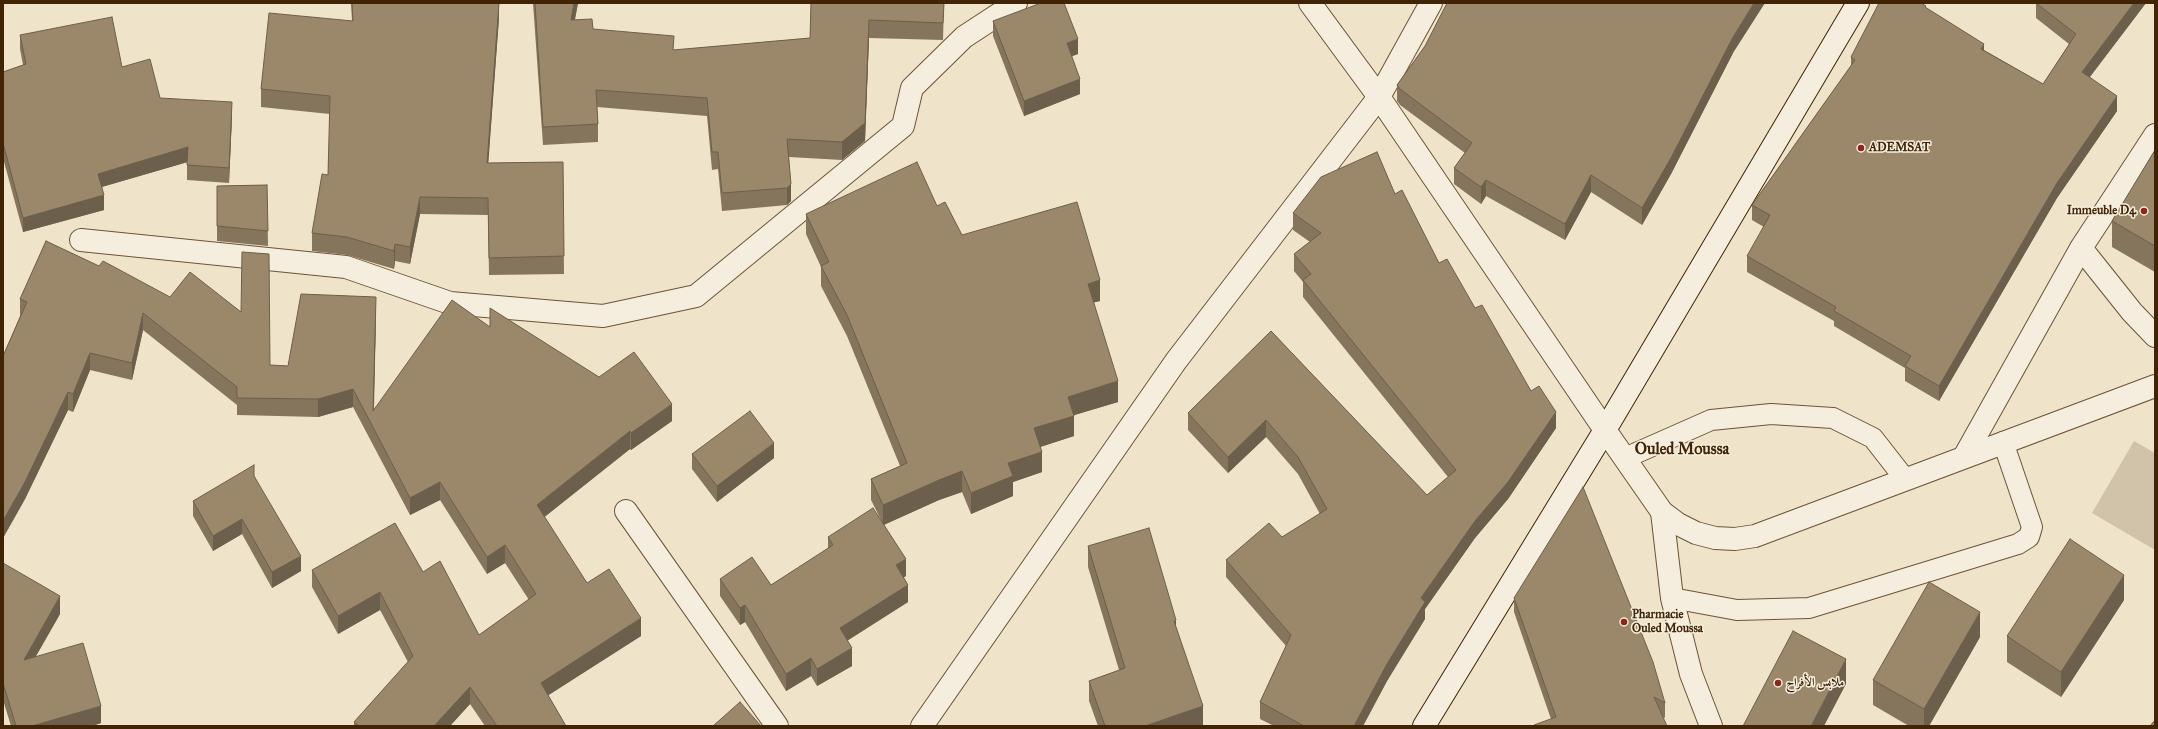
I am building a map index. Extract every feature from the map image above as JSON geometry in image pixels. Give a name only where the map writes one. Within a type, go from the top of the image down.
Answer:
[{"type":"street","points":[[82,240],[346,267],[450,303],[603,316],[696,296],[903,126],[912,88],[964,37],[1016,3]]},
{"type":"street","points":[[1310,3],[1379,96],[1662,512],[1678,524],[1696,533],[1715,538],[1735,539],[1755,536],[2155,386]]},
{"type":"street","points":[[922,726],[1176,362],[1379,96],[1431,3]]},
{"type":"street","points":[[1424,726],[1605,430],[1858,3]]},
{"type":"street","points":[[1964,457],[2081,248],[2155,135]]},
{"type":"street","points":[[2081,248],[2132,312],[2155,336]]},
{"type":"street","points":[[626,511],[777,726]]},
{"type":"street","points":[[1662,512],[1672,598],[1691,674],[1711,726]]},
{"type":"lane","points":[[1625,458],[1711,420],[1770,414],[1833,418],[1873,438],[1905,479]]},
{"type":"lane","points":[[1672,598],[1737,610],[1809,608],[2018,544],[2029,537],[2032,527],[2003,442]]},
{"type":"shaded area","points":[[2134,441],[2155,453],[2155,550],[2092,513]]},
{"type":"building","points":[[352,3],[499,3],[487,163],[563,162],[564,256],[489,258],[488,198],[420,197],[410,247],[395,244],[394,251],[347,237],[312,233],[322,174],[328,175],[330,96],[261,89],[269,13],[353,21]]},
{"type":"building","points":[[535,3],[574,3],[571,20],[592,19],[593,29],[674,36],[673,50],[810,38],[811,3],[944,3],[943,23],[869,20],[865,123],[842,142],[787,139],[791,184],[787,188],[722,193],[718,152],[712,152],[707,98],[596,90],[598,124],[543,127]]},
{"type":"building","points":[[1041,3],[1064,3],[1078,39],[1067,43],[1080,79],[1024,101],[993,21]]},
{"type":"building","points":[[1447,3],[1754,3],[1733,37],[1671,158],[1642,208],[1591,175],[1565,224],[1486,180],[1481,187],[1454,168],[1472,143],[1400,89],[1397,85],[1425,46]]},
{"type":"building","points":[[1879,3],[1921,3],[1984,44],[1981,49],[2043,84],[2076,34],[2036,3],[2134,3],[2082,72],[2117,96],[2057,183],[1939,386],[1905,366],[1911,356],[1834,311],[1836,307],[1747,256],[1770,215],[1752,205],[1855,60],[1851,57]]},
{"type":"building","points":[[112,17],[122,67],[150,59],[160,98],[232,102],[229,168],[187,165],[188,147],[98,174],[104,195],[23,218],[3,143],[3,72],[26,64],[20,35]]},
{"type":"building","points":[[2155,150],[2155,246],[2112,221]]},
{"type":"building","points":[[1377,152],[1395,194],[1402,190],[1439,263],[1447,259],[1475,308],[1482,305],[1531,391],[1539,386],[1556,412],[1508,482],[1475,521],[1421,598],[1425,602],[1387,664],[1354,726],[1304,726],[1260,702],[1291,635],[1226,560],[1269,523],[1282,537],[1327,509],[1298,457],[1266,420],[1228,457],[1188,413],[1271,331],[1427,495],[1456,470],[1303,280],[1311,274],[1294,254],[1321,233],[1293,213],[1321,177]]},
{"type":"building","points":[[917,162],[937,206],[945,202],[962,235],[1077,202],[1100,280],[1088,284],[1118,381],[1068,397],[1074,416],[1034,428],[1042,452],[1008,463],[1013,476],[971,493],[962,471],[883,505],[871,479],[907,463],[847,315],[821,266],[829,262],[806,214]]},
{"type":"building","points":[[267,185],[268,231],[217,226],[217,186]]},
{"type":"building","points":[[46,241],[99,266],[103,261],[170,297],[190,272],[241,312],[242,252],[269,254],[270,365],[288,366],[301,294],[376,297],[373,411],[452,300],[490,327],[490,308],[599,377],[634,352],[672,404],[631,433],[630,431],[537,505],[587,583],[609,569],[641,618],[541,683],[566,726],[497,726],[470,687],[434,726],[359,726],[354,722],[413,656],[380,592],[338,616],[312,570],[395,523],[423,572],[440,561],[479,635],[536,594],[505,545],[487,557],[440,482],[410,498],[353,389],[318,399],[237,398],[237,387],[143,313],[132,363],[90,353],[73,394],[68,392],[25,482],[3,521],[3,356],[27,302],[20,299]]},
{"type":"building","points":[[750,411],[774,443],[717,486],[692,454]]},
{"type":"building","points":[[254,465],[254,476],[301,556],[272,572],[242,519],[213,536],[193,501]]},
{"type":"building","points":[[1583,487],[1653,662],[1665,703],[1654,697],[1667,726],[1534,726],[1556,717],[1514,598]]},
{"type":"building","points":[[873,508],[906,559],[896,565],[908,585],[840,628],[852,648],[817,669],[811,658],[786,674],[745,605],[740,608],[720,579],[752,557],[771,585],[833,545],[828,537]]},
{"type":"building","points":[[1149,528],[1176,620],[1174,621],[1203,706],[1148,725],[1151,726],[1105,726],[1089,681],[1125,668],[1088,546]]},
{"type":"building","points":[[2070,539],[2124,575],[2061,672],[2007,636]]},
{"type":"building","points":[[3,563],[60,596],[24,660],[83,643],[101,706],[32,726],[16,726],[3,683]]},
{"type":"building","points":[[1929,582],[1980,612],[1924,709],[1873,680]]},
{"type":"building","points":[[1793,631],[1846,659],[1811,726],[1743,726]]},
{"type":"building","points":[[740,702],[761,726],[713,726]]},
{"type":"building","points":[[2155,720],[2155,726],[2150,726]]},
{"type":"place","name":"ADEMSAT","points":[[1861,148]]},
{"type":"place","name":"Immeuble D4","points":[[2144,211]]},
{"type":"place","name":"Pharmacie Ouled Moussa","points":[[1624,622]]},
{"type":"place","name":"ملابس الأفراح","points":[[1778,683]]},
{"type":"district","name":"Ouled Moussa","points":[[1682,450]]}]
